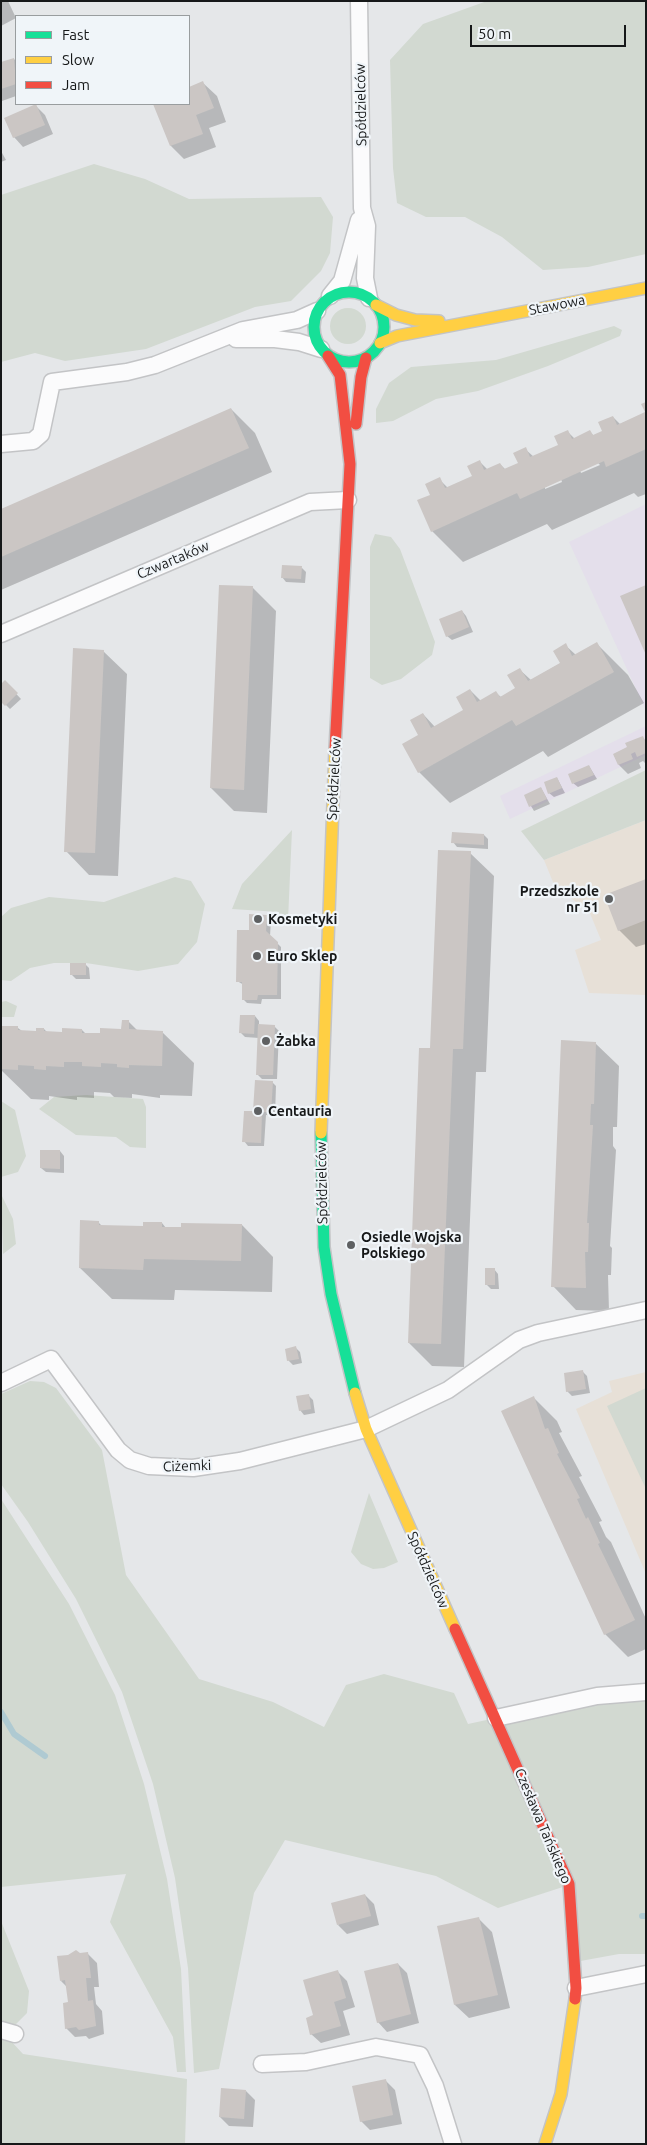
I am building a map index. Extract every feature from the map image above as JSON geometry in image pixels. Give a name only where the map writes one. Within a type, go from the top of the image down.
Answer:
[{"type":"street","name":"Spółdzielców","points":[[330,296],[342,281],[352,255],[362,208],[359,1]]},
{"type":"street","name":"Spółdzielców","points":[[362,208],[367,226],[365,278],[373,301]]},
{"type":"street","name":"Stawowa","points":[[380,343],[397,336],[444,329],[468,322],[646,288]]},
{"type":"street","points":[[1,444],[33,441],[41,434],[52,382],[127,372],[155,365],[243,330],[297,320],[317,311],[330,296],[350,291],[373,301],[384,323],[380,343],[366,358],[347,362],[299,342],[274,339],[224,339]]},
{"type":"street","name":"Stawowa","points":[[373,301],[396,315],[415,320],[468,322]]},
{"type":"street","points":[[317,311],[313,330],[324,353]]},
{"type":"street","name":"Spółdzielców","points":[[324,353],[340,375],[350,464],[332,827],[321,1182],[324,1247],[331,1294],[347,1368],[366,1429],[496,1718]]},
{"type":"street","name":"Spółdzielców","points":[[350,464],[355,443],[361,377],[366,358]]},
{"type":"street","name":"Czwartaków","points":[[1,634],[310,502],[348,500]]},
{"type":"street","name":"Ciżemki","points":[[1,1383],[51,1359],[118,1450],[130,1460],[149,1466],[172,1469],[215,1466],[366,1429],[448,1390],[519,1340],[538,1332],[646,1310]]},
{"type":"street","points":[[496,1718],[597,1696],[646,1692]]},
{"type":"street","name":"Czesława Tańskiego","points":[[496,1718],[569,1884],[576,1988],[561,2094],[545,2144]]},
{"type":"street","points":[[576,1988],[646,1974]]},
{"type":"street","points":[[262,2064],[306,2062],[376,2047],[420,2054],[435,2086],[453,2144]]},
{"type":"shaded area","points":[[487,1],[646,1],[646,254],[588,267],[543,270],[502,237],[465,217],[426,217],[397,203],[393,168],[390,60],[423,24]]},
{"type":"shaded area","points":[[94,164],[145,179],[189,199],[321,197],[333,217],[330,253],[321,271],[291,301],[255,307],[146,349],[65,361],[35,353],[1,362],[1,195]]},
{"type":"shaded area","points":[[348,308],[355,309],[361,313],[365,319],[365,333],[361,339],[355,343],[348,344],[341,343],[335,339],[331,333],[330,326],[331,319],[335,313],[341,309]]},
{"type":"shaded area","points":[[614,326],[622,330],[620,336],[548,366],[478,391],[436,399],[393,421],[376,423],[376,409],[389,383],[411,367],[496,360]]},
{"type":"shaded area","points":[[646,504],[646,711],[569,542]]},
{"type":"shaded area","points":[[375,534],[391,537],[400,549],[435,642],[432,655],[401,679],[382,685],[370,678],[370,547]]},
{"type":"shaded area","points":[[646,726],[646,755],[510,819],[500,796]]},
{"type":"shaded area","points":[[646,770],[646,820],[544,860],[521,831]]},
{"type":"shaded area","name":"Przedszkole nr 51","points":[[646,820],[646,995],[589,993],[575,950],[601,940],[589,911],[555,887],[544,860]]},
{"type":"shaded area","points":[[292,830],[288,920],[280,919],[279,912],[232,909],[242,884]]},
{"type":"shaded area","points":[[175,877],[191,881],[205,904],[197,942],[178,964],[138,971],[86,963],[54,963],[30,968],[11,981],[1,980],[1,917],[11,908],[49,897],[104,902]]},
{"type":"shaded area","points":[[6,1001],[17,1006],[14,1017],[1,1017],[1,1002]]},
{"type":"shaded area","points":[[86,1095],[143,1099],[146,1107],[146,1148],[130,1147],[116,1137],[76,1135],[39,1109],[54,1097]]},
{"type":"shaded area","points":[[1,1101],[15,1110],[26,1156],[18,1172],[1,1177]]},
{"type":"shaded area","points":[[1,1194],[13,1219],[16,1244],[3,1254]]},
{"type":"shaded area","points":[[646,1372],[646,1574],[576,1409],[612,1392],[609,1381]]},
{"type":"shaded area","points":[[30,1381],[44,1382],[56,1388],[102,1450],[126,1575],[199,1679],[273,1702],[324,1727],[346,1685],[384,1674],[454,1693],[468,1724],[597,1696],[646,1692],[646,1954],[619,1954],[575,1962],[569,1885],[498,1908],[436,1876],[285,1840],[254,1893],[219,2069],[194,2073],[188,1968],[175,1878],[153,1784],[122,1692],[76,1599],[28,1522],[1,1484],[1,1394]]},
{"type":"shaded area","points":[[646,1388],[646,1489],[607,1406]]},
{"type":"shaded area","points":[[369,1493],[398,1562],[384,1568],[373,1569],[361,1564],[351,1552]]},
{"type":"shaded area","points":[[1,1499],[69,1604],[115,1695],[144,1784],[167,1879],[181,1969],[186,2072],[177,2072],[173,2037],[110,1922],[126,1874],[1,1887]]},
{"type":"shaded area","points":[[1,1921],[29,1991],[27,2013],[12,2028],[1,2025]]},
{"type":"shaded area","points":[[1,2037],[10,2040],[23,2054],[187,2079],[185,2144],[1,2144]]},
{"type":"building","points":[[14,58],[15,84],[1,89],[1,62]]},
{"type":"building","points":[[203,81],[214,108],[196,115],[203,134],[170,146],[153,105],[190,105],[190,87]]},
{"type":"building","points":[[36,105],[45,125],[13,138],[4,118]]},
{"type":"building","points":[[646,402],[646,449],[606,467],[604,461],[520,499],[517,493],[431,532],[417,500],[430,495],[425,484],[440,477],[445,488],[472,476],[467,466],[480,460],[484,470],[500,463],[504,469],[518,463],[513,453],[526,447],[530,457],[558,445],[554,436],[568,430],[572,439],[590,430],[593,435],[602,431],[598,422],[613,416],[617,425],[645,412],[641,404]]},
{"type":"building","points":[[231,408],[249,448],[1,557],[1,509]]},
{"type":"building","points":[[282,565],[302,566],[301,579],[281,578]]},
{"type":"building","points":[[219,585],[253,586],[244,790],[210,788]]},
{"type":"building","points":[[646,585],[646,655],[620,596]]},
{"type":"building","points":[[462,610],[469,627],[446,637],[439,619]]},
{"type":"building","points":[[597,642],[614,672],[516,726],[512,720],[418,773],[402,744],[418,735],[410,720],[423,713],[431,728],[463,710],[456,697],[470,689],[477,702],[496,691],[500,697],[515,688],[507,675],[520,668],[528,681],[560,663],[553,651],[566,643],[572,656]]},
{"type":"building","points":[[73,648],[104,650],[95,853],[64,852]]},
{"type":"building","points":[[5,680],[18,693],[5,706],[1,702],[1,684]]},
{"type":"building","points":[[643,736],[646,743],[646,753],[637,757],[635,752],[631,754],[633,759],[618,765],[613,754],[627,747],[625,743]]},
{"type":"building","points":[[589,765],[594,775],[572,784],[568,774]]},
{"type":"building","points":[[557,777],[562,788],[548,794],[544,782]]},
{"type":"building","points":[[541,787],[547,799],[529,807],[524,795]]},
{"type":"building","points":[[452,832],[484,834],[484,845],[451,843]]},
{"type":"building","points":[[438,850],[471,851],[463,1049],[453,1049],[441,1344],[408,1343],[419,1048],[430,1048]]},
{"type":"building","points":[[646,879],[646,920],[618,931],[604,895]]},
{"type":"building","points":[[249,914],[267,915],[266,931],[278,942],[277,995],[258,995],[257,1000],[242,1000],[242,982],[236,982],[237,930],[249,930]]},
{"type":"building","points":[[70,963],[86,963],[86,975],[70,975]]},
{"type":"building","points":[[240,1015],[255,1015],[254,1034],[239,1033]]},
{"type":"building","points":[[122,1020],[129,1020],[129,1029],[163,1031],[162,1066],[129,1065],[129,1068],[117,1067],[117,1064],[101,1063],[101,1067],[82,1066],[82,1062],[64,1062],[64,1067],[46,1066],[46,1070],[34,1069],[34,1066],[18,1065],[18,1070],[1,1069],[1,1026],[18,1026],[18,1030],[36,1031],[36,1028],[44,1028],[44,1031],[62,1032],[62,1028],[82,1029],[82,1033],[100,1033],[100,1028],[121,1029]]},
{"type":"building","name":"Żabka","points":[[258,1024],[275,1025],[273,1075],[256,1075]]},
{"type":"building","points":[[561,1040],[596,1042],[594,1104],[591,1104],[590,1125],[593,1125],[587,1223],[589,1223],[588,1252],[585,1252],[586,1288],[551,1287]]},
{"type":"building","name":"Centauria","points":[[255,1080],[273,1081],[271,1112],[262,1112],[261,1143],[242,1142],[244,1111],[253,1111]]},
{"type":"building","points":[[40,1150],[60,1150],[60,1169],[40,1168]]},
{"type":"building","points":[[80,1220],[99,1221],[99,1225],[143,1226],[143,1222],[162,1222],[162,1227],[181,1227],[181,1223],[242,1224],[241,1261],[144,1259],[143,1270],[79,1268]]},
{"type":"building","points":[[485,1268],[495,1268],[495,1285],[485,1285]]},
{"type":"building","points":[[296,1346],[299,1359],[287,1361],[285,1349]]},
{"type":"building","points":[[583,1370],[586,1389],[566,1392],[564,1373]]},
{"type":"building","points":[[309,1394],[311,1409],[299,1411],[296,1396]]},
{"type":"building","points":[[534,1396],[545,1429],[548,1428],[559,1453],[557,1454],[580,1498],[577,1499],[586,1519],[588,1517],[600,1543],[598,1544],[635,1620],[604,1635],[501,1411]]},
{"type":"building","points":[[365,1894],[371,1916],[337,1925],[331,1903]]},
{"type":"building","points":[[479,1917],[498,1995],[454,2005],[437,1926]]},
{"type":"building","points":[[76,1950],[80,1953],[88,1952],[91,1978],[86,1978],[88,2001],[93,2000],[96,2026],[79,2030],[76,2027],[65,2029],[63,2003],[68,2002],[65,1980],[60,1981],[57,1956],[68,1955]]},
{"type":"building","points":[[398,1963],[411,2014],[377,2023],[364,1971]]},
{"type":"building","points":[[338,1970],[346,1998],[334,2002],[341,2026],[310,2035],[306,2018],[313,2015],[303,1980]]},
{"type":"building","points":[[386,2079],[393,2115],[360,2122],[352,2086]]},
{"type":"building","points":[[221,2088],[246,2090],[244,2119],[219,2117]]},
{"type":"waterway","points":[[1,1712],[14,1734],[45,1756]]},
{"type":"traffic: fast","points":[[356,292],[369,298],[378,307],[382,313],[384,327],[382,341],[374,352],[363,360],[342,362],[335,360],[324,352],[316,341],[314,320],[316,313],[324,302],[335,294],[356,292]]},
{"type":"traffic: fast","points":[[321,1133],[324,1247],[331,1294],[355,1393]]},
{"type":"traffic: slow","points":[[380,343],[397,336],[646,288]]},
{"type":"traffic: slow","points":[[376,305],[396,315],[415,320],[439,321]]},
{"type":"traffic: slow","points":[[321,1133],[335,749]]},
{"type":"traffic: slow","points":[[355,1393],[366,1429],[455,1629]]},
{"type":"traffic: slow","points":[[545,2144],[561,2094],[575,1999]]},
{"type":"traffic: jam","points":[[328,356],[340,375],[350,464],[335,749]]},
{"type":"traffic: jam","points":[[356,424],[361,377],[366,358]]},
{"type":"traffic: jam","points":[[455,1629],[569,1884],[576,1988],[575,1999]]},
{"type":"place","name":"Przedszkole nr 51","points":[[609,899]]},
{"type":"place","name":"Kosmetyki","points":[[258,919]]},
{"type":"place","name":"Euro Sklep","points":[[257,956]]},
{"type":"place","name":"Żabka","points":[[266,1041]]},
{"type":"place","name":"Centauria","points":[[258,1111]]},
{"type":"place","name":"Osiedle Wojska Polskiego","points":[[351,1245]]}]
